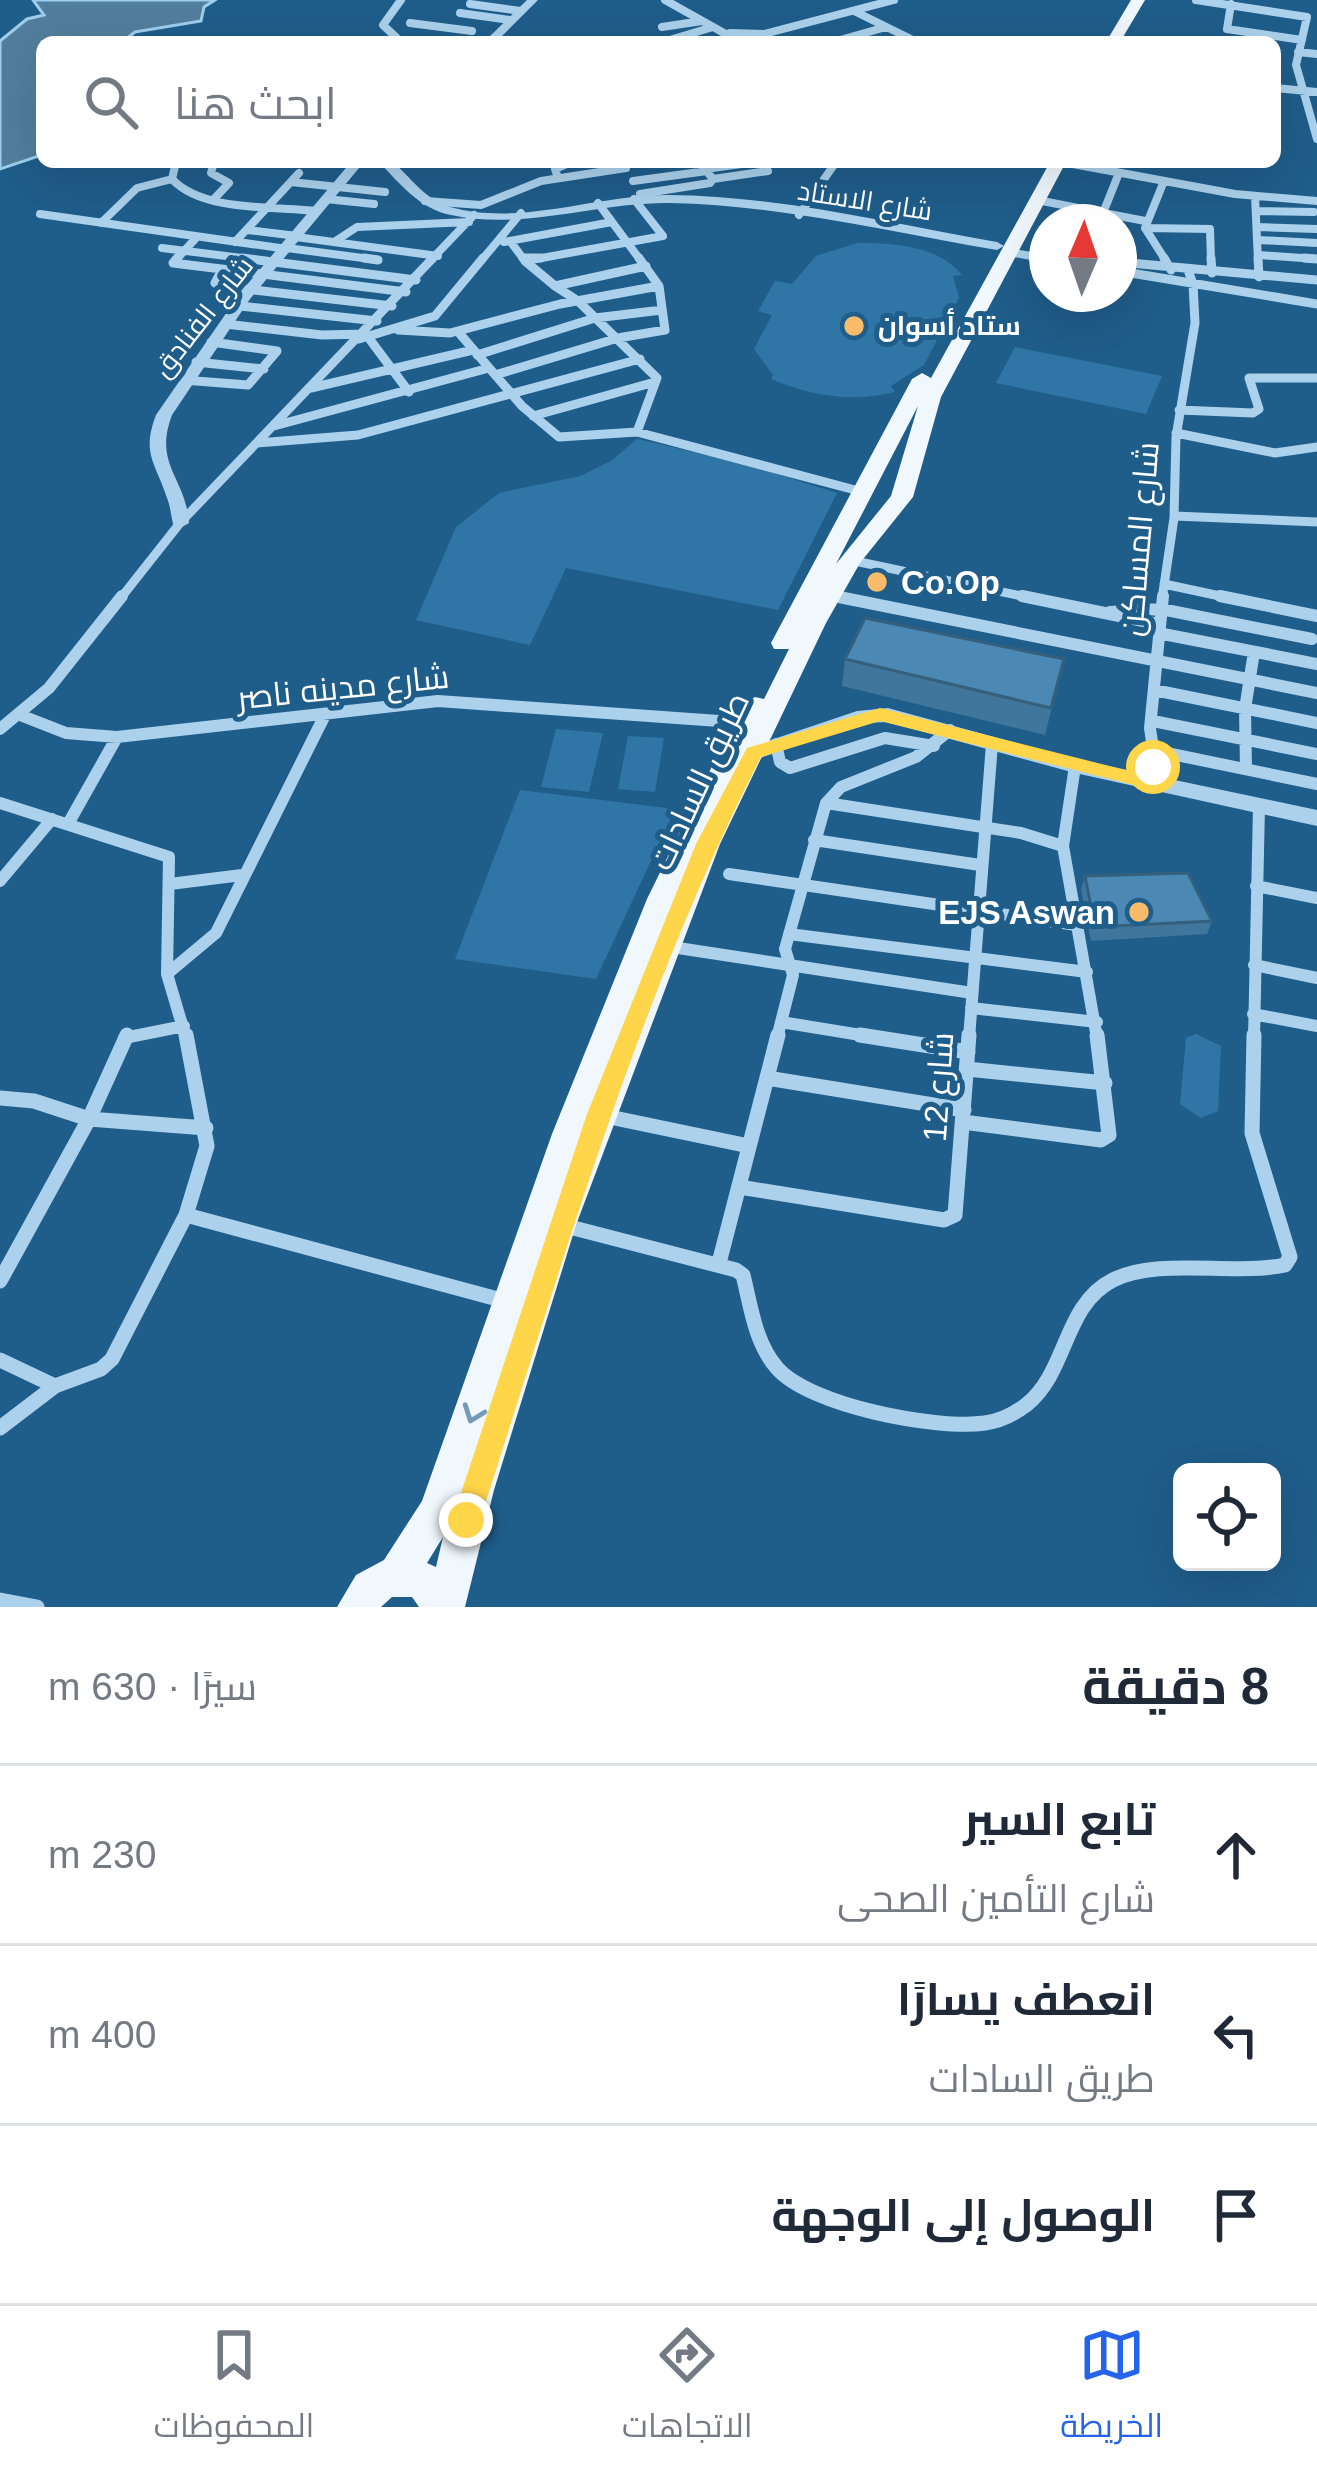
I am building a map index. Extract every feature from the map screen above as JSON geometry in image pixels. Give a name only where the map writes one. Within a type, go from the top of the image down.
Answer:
[{"type":"main road","points":[[1123,35],[1135,0]]},
{"type":"main road","points":[[1123,35],[1148,0]]},
{"type":"main road","name":"طريق السادات","points":[[397,1576],[437,1512],[568,1133],[661,899],[877,491],[1028,251],[1045,168]]},
{"type":"main road","name":"طريق السادات","points":[[1028,251],[1037,200],[1056,168]]},
{"type":"main road","name":"طريق السادات","points":[[443,1607],[560,1225],[664,946],[706,844],[765,748],[759,719],[850,560],[877,491]]},
{"type":"main road","points":[[357,1607],[374,1585],[397,1576],[429,1585],[443,1607]]},
{"type":"street","points":[[394,36],[383,26],[401,0]]},
{"type":"street","points":[[665,0],[733,36]]},
{"type":"street","points":[[730,33],[757,34],[894,0]]},
{"type":"street","points":[[1196,0],[1305,15],[1298,52],[1302,90],[1317,139]]},
{"type":"street","points":[[1231,4],[1224,27],[1245,36]]},
{"type":"street","points":[[461,12],[479,18],[524,8]]},
{"type":"street","points":[[461,12],[479,18],[524,8]]},
{"type":"street","points":[[496,36],[524,8]]},
{"type":"street","points":[[853,10],[905,36]]},
{"type":"street","points":[[410,23],[461,12],[486,26]]},
{"type":"street","points":[[662,27],[701,21]]},
{"type":"street","points":[[682,36],[714,26]]},
{"type":"street","points":[[854,36],[886,27]]},
{"type":"street","points":[[1281,39],[1303,40]]},
{"type":"street","points":[[1298,52],[1317,54]]},
{"type":"street","points":[[1281,88],[1317,92]]},
{"type":"street","points":[[172,179],[175,168]]},
{"type":"street","points":[[212,168],[211,173],[229,184],[214,199]]},
{"type":"street","name":"شارع الفنادق","points":[[180,523],[180,504],[156,446],[160,416],[211,342],[352,168]]},
{"type":"street","name":"شارع الاستاد","points":[[391,168],[424,201],[472,219],[639,197],[701,200],[1028,251]]},
{"type":"street","points":[[557,168],[558,178]]},
{"type":"street","points":[[424,201],[482,205],[524,185],[608,168]]},
{"type":"street","points":[[525,261],[663,236],[625,168]]},
{"type":"street","points":[[800,215],[832,168]]},
{"type":"street","points":[[1092,168],[1315,209]]},
{"type":"street","points":[[632,181],[706,170],[708,184],[639,197]]},
{"type":"street","points":[[235,242],[299,172]]},
{"type":"street","points":[[1107,204],[1119,173]]},
{"type":"street","points":[[172,179],[182,190],[214,199],[269,206],[385,192]]},
{"type":"street","points":[[101,224],[142,185],[172,179]]},
{"type":"street","points":[[1145,224],[1164,181]]},
{"type":"street","points":[[291,182],[326,199],[374,204]]},
{"type":"street","points":[[1255,196],[1259,277]]},
{"type":"street","points":[[1037,200],[1058,204]]},
{"type":"street","points":[[272,427],[665,330],[659,286],[598,203]]},
{"type":"street","points":[[1259,211],[1315,209]]},
{"type":"street","points":[[1259,227],[1317,231],[1315,209]]},
{"type":"street","points":[[226,324],[364,337],[398,330],[443,310],[521,213]]},
{"type":"street","points":[[40,214],[247,244],[367,274],[416,280]]},
{"type":"street","points":[[334,242],[357,226],[472,219]]},
{"type":"street","points":[[0,729],[49,688],[180,523],[364,337],[472,219]]},
{"type":"street","points":[[497,243],[612,222]]},
{"type":"street","points":[[1137,222],[1210,229],[1214,236],[1212,273]]},
{"type":"street","points":[[1145,224],[1170,268],[1195,299]]},
{"type":"street","points":[[247,230],[285,251],[306,280],[406,292]]},
{"type":"street","points":[[196,238],[172,263],[222,270],[285,251],[378,260]]},
{"type":"street","points":[[1259,240],[1317,243]]},
{"type":"street","points":[[162,248],[235,257],[334,242],[438,256]]},
{"type":"street","points":[[510,242],[525,261],[578,301],[657,378],[637,432]]},
{"type":"street","points":[[235,257],[247,244]]},
{"type":"street","points":[[342,256],[349,244]]},
{"type":"street","points":[[367,274],[387,250]]},
{"type":"street","points":[[1259,255],[1317,259]]},
{"type":"street","points":[[208,268],[220,256]]},
{"type":"street","points":[[555,286],[646,266]]},
{"type":"street","points":[[1137,267],[1317,280]]},
{"type":"street","points":[[222,270],[215,285],[392,306]]},
{"type":"street","name":"شارع المساكن","points":[[1158,784],[1151,750],[1154,690],[1174,516],[1176,433],[1195,299],[1188,270]]},
{"type":"street","points":[[1137,271],[1317,304]]},
{"type":"street","points":[[290,312],[306,280]]},
{"type":"street","points":[[334,316],[353,285]]},
{"type":"street","points":[[398,330],[430,336],[460,334],[578,301],[659,286]]},
{"type":"street","points":[[240,306],[377,321]]},
{"type":"street","points":[[310,388],[475,352],[595,318],[662,310]]},
{"type":"street","points":[[295,332],[306,314]]},
{"type":"street","points":[[266,347],[278,330]]},
{"type":"street","points":[[460,334],[533,416],[559,437],[637,432],[877,491]]},
{"type":"street","points":[[364,337],[410,392]]},
{"type":"street","points":[[182,380],[244,386],[277,351],[211,342]]},
{"type":"street","points":[[256,443],[343,435],[513,395],[640,358]]},
{"type":"street","points":[[196,362],[264,369]]},
{"type":"street","points":[[1179,410],[1253,413],[1258,409],[1250,378],[1317,378]]},
{"type":"street","points":[[533,416],[656,382]]},
{"type":"street","points":[[331,412],[343,435]]},
{"type":"street","points":[[1176,433],[1275,453],[1317,447]]},
{"type":"street","points":[[1174,516],[1317,522]]},
{"type":"street","points":[[850,560],[1312,663],[1317,616],[1164,584]]},
{"type":"street","points":[[830,595],[1317,693]]},
{"type":"street","points":[[1096,613],[1161,608],[1312,639]]},
{"type":"street","points":[[1246,770],[1245,709],[1254,652]]},
{"type":"street","points":[[1154,690],[1317,723]]},
{"type":"street","name":"شارع مدينه ناصر","points":[[20,715],[66,733],[117,736],[459,701],[759,719]]},
{"type":"street","points":[[880,714],[885,737]]},
{"type":"street","points":[[942,738],[880,714],[765,748],[790,768],[885,737],[992,744],[1317,818]]},
{"type":"street","points":[[167,974],[196,958],[217,938],[242,874],[256,856],[325,715]]},
{"type":"street","points":[[759,719],[799,737]]},
{"type":"street","points":[[1153,721],[1317,754]]},
{"type":"street","points":[[824,729],[840,752]]},
{"type":"street","points":[[68,824],[117,736]]},
{"type":"street","points":[[719,1263],[781,1022],[791,966],[785,949],[826,803],[841,787],[942,738]]},
{"type":"street","name":"شارع 12","points":[[740,1187],[950,1219],[955,1215],[992,744]]},
{"type":"street","points":[[1151,750],[1317,784]]},
{"type":"street","points":[[767,1078],[1101,1140],[1108,1135],[1096,1022],[1063,846],[1075,766]]},
{"type":"street","points":[[0,803],[163,854],[171,863],[167,974],[184,1026],[207,1146],[186,1216],[112,1359],[101,1369],[55,1386],[0,1428]]},
{"type":"street","points":[[826,803],[984,826],[1063,846]]},
{"type":"street","points":[[560,1225],[719,1263],[742,1275],[768,1356],[784,1375],[822,1393],[888,1413],[979,1425],[1008,1418],[1035,1397],[1086,1299],[1118,1276],[1271,1270],[1285,1265],[1290,1257],[1254,1144],[1252,1014],[1259,806]]},
{"type":"street","points":[[0,881],[52,819]]},
{"type":"street","points":[[814,840],[980,866]]},
{"type":"street","points":[[170,884],[242,874]]},
{"type":"street","points":[[729,874],[1076,926]]},
{"type":"street","points":[[1256,886],[1317,898]]},
{"type":"street","points":[[789,934],[1088,972]]},
{"type":"street","points":[[664,946],[1096,1022]]},
{"type":"street","points":[[1253,965],[1317,978]]},
{"type":"street","points":[[1252,1014],[1317,1026]]},
{"type":"street","points":[[781,1022],[968,1052]]},
{"type":"street","points":[[0,1281],[89,1119],[125,1035],[184,1026]]},
{"type":"street","points":[[967,1069],[1105,1083]]},
{"type":"street","points":[[0,1098],[34,1101],[89,1119],[206,1128]]},
{"type":"street","points":[[599,1114],[749,1146]]},
{"type":"street","points":[[186,1216],[512,1303]]},
{"type":"street","points":[[0,1360],[55,1386]]},
{"type":"street","points":[[0,1600],[37,1607]]},
{"type":"shaded area","points":[[33,0],[215,0],[204,7],[201,21],[130,36],[36,36],[36,157],[0,169],[0,41],[27,19],[44,15]]},
{"type":"shaded area","name":"ستاد أسوان","points":[[857,243],[928,252],[962,275],[953,276],[959,298],[924,365],[891,386],[895,392],[864,397],[801,390],[771,379],[773,375],[754,349],[772,315],[758,311],[775,281],[792,284],[816,256]]},
{"type":"shaded area","points":[[1015,347],[1162,376],[1146,414],[996,383]]},
{"type":"shaded area","points":[[637,439],[742,463],[837,493],[778,610],[566,568],[530,645],[416,620],[456,527],[499,493],[580,476],[611,461]]},
{"type":"shaded area","points":[[556,729],[603,733],[589,792],[541,787]]},
{"type":"shaded area","points":[[628,736],[664,738],[655,792],[618,789]]},
{"type":"shaded area","points":[[520,790],[675,809],[596,979],[455,959]]},
{"type":"shaded area","points":[[1196,1034],[1221,1046],[1218,1111],[1201,1118],[1180,1104],[1186,1038]]},
{"type":"building","points":[[865,618],[1064,659],[1051,708],[845,659]]},
{"type":"building","name":"EJS Aswan","points":[[1188,873],[1212,921],[1095,927],[1085,876]]},
{"type":"place","name":"ستاد أسوان","points":[[854,326]]},
{"type":"place","name":"Co.Op","points":[[877,582]]},
{"type":"place","name":"EJS Aswan","points":[[1139,912]]},
{"type":"route","points":[[466,1520],[599,1114],[706,844],[754,753],[880,714],[1158,784],[1153,767]]}]
